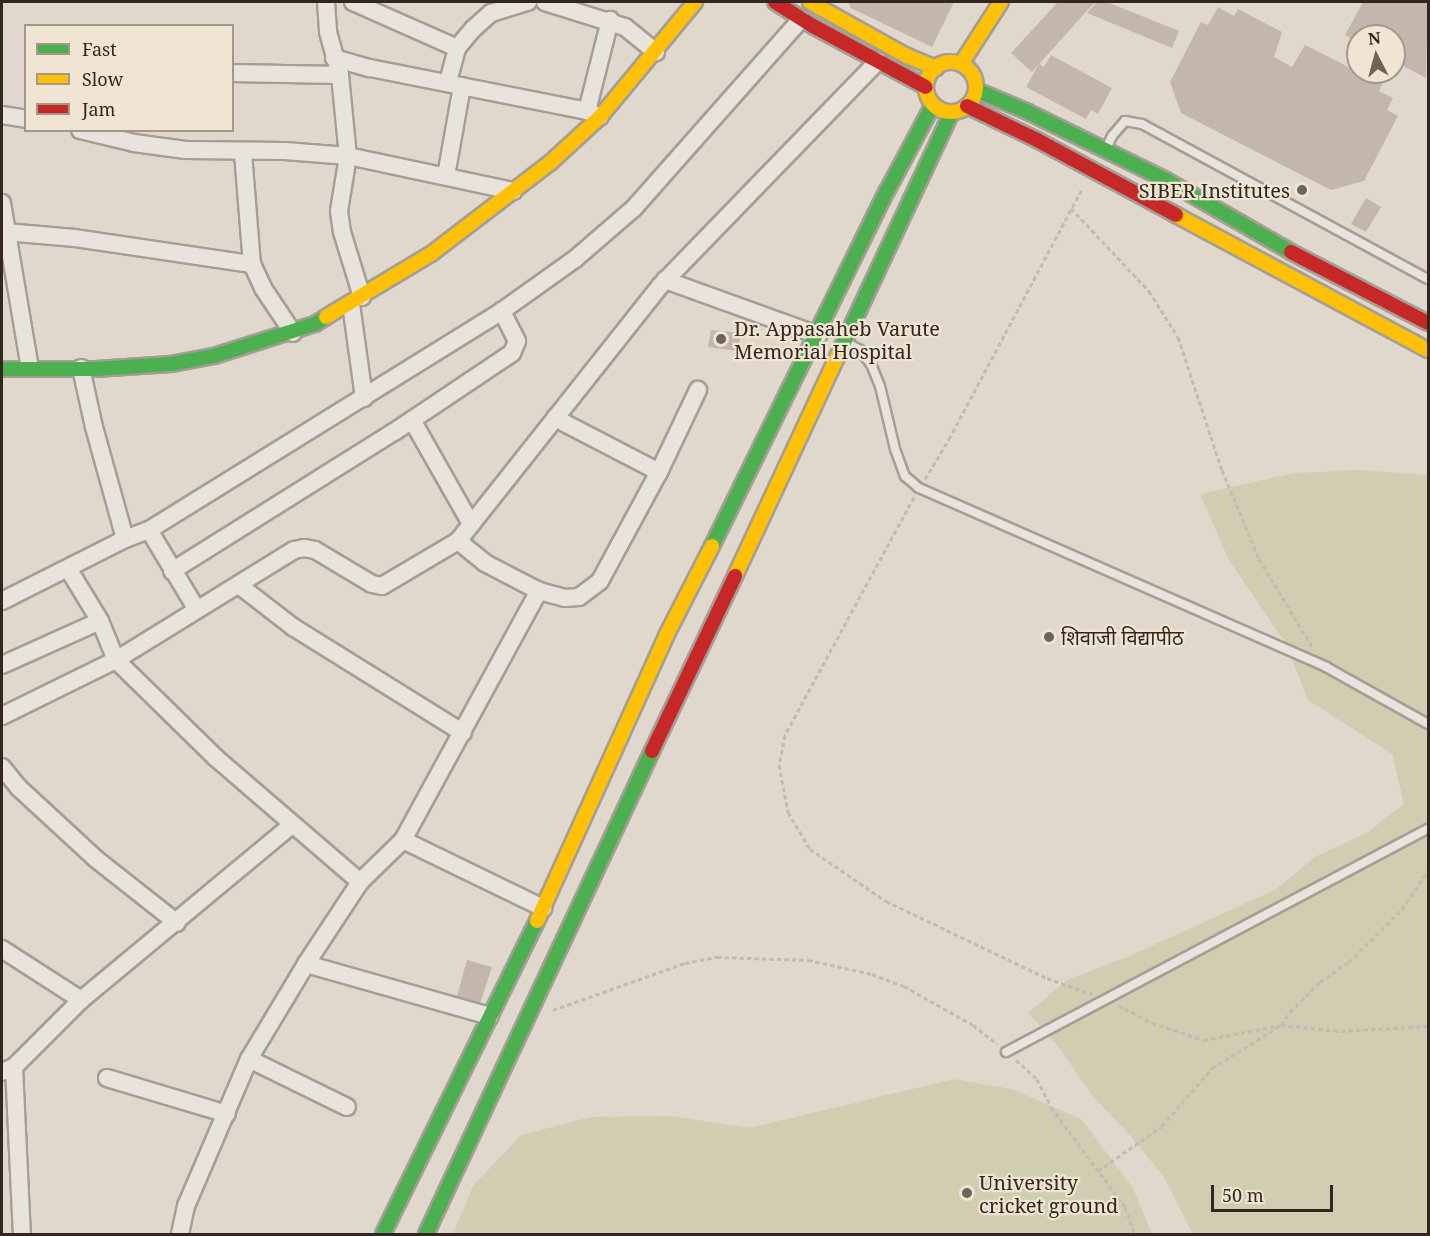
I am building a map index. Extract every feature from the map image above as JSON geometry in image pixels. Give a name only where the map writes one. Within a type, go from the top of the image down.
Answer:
[{"type":"main road","points":[[2,369],[171,364],[214,356],[293,333],[315,324],[431,254],[551,162],[593,114],[656,52],[695,2]]},
{"type":"main road","points":[[775,2],[801,19],[926,87],[933,105],[952,112],[968,106],[976,90],[974,77],[961,64],[949,62],[936,68],[926,87]]},
{"type":"main road","points":[[810,2],[905,55],[936,68]]},
{"type":"main road","points":[[961,64],[1001,2]]},
{"type":"main road","points":[[976,90],[1028,112],[1104,152],[1166,180],[1246,228],[1428,323]]},
{"type":"main road","points":[[426,1234],[526,1021],[831,338],[886,191],[933,105]]},
{"type":"main road","points":[[968,106],[1092,169],[1428,350]]},
{"type":"main road","points":[[383,1234],[543,908],[666,636],[831,338],[952,112]]},
{"type":"street","points":[[326,2],[328,32],[340,75],[348,156],[339,211],[357,300],[364,398]]},
{"type":"street","points":[[353,2],[457,48]]},
{"type":"street","points":[[446,176],[457,48],[491,13],[528,2]]},
{"type":"street","points":[[545,2],[610,20],[625,27],[656,52]]},
{"type":"street","points":[[2,601],[148,530],[502,311],[575,259],[634,208],[801,19]]},
{"type":"street","points":[[334,58],[370,68],[593,114],[610,20]]},
{"type":"street","points":[[2,716],[116,660],[240,586],[294,550],[304,548],[315,550],[372,584],[382,586],[458,541],[665,280],[878,61]]},
{"type":"street","points":[[234,73],[340,75]]},
{"type":"street","points":[[2,115],[24,119]]},
{"type":"street","points":[[88,132],[134,143],[186,150],[243,153],[285,151],[348,156],[513,191]]},
{"type":"street","points":[[243,153],[252,264],[263,288],[293,333]]},
{"type":"street","points":[[2,203],[30,368]]},
{"type":"street","points":[[6,232],[75,237],[252,264]]},
{"type":"street","points":[[665,280],[831,338]]},
{"type":"street","points":[[172,571],[412,420],[512,353],[517,341],[502,311]]},
{"type":"street","points":[[81,368],[94,427],[126,539]]},
{"type":"street","points":[[458,541],[485,562],[539,591],[565,598],[579,597],[600,581],[659,472],[698,390]]},
{"type":"street","points":[[555,418],[659,472]]},
{"type":"street","points":[[412,420],[471,524]]},
{"type":"street","points":[[148,530],[197,610]]},
{"type":"street","points":[[69,570],[100,621],[116,660],[216,758],[360,882]]},
{"type":"street","points":[[240,586],[303,634],[463,733]]},
{"type":"street","points":[[180,1234],[186,1206],[249,1059],[306,963],[360,882],[403,840],[539,591]]},
{"type":"street","points":[[2,665],[100,621]]},
{"type":"street","points":[[2,767],[18,787],[96,859],[177,923]]},
{"type":"street","points":[[22,1234],[8,1069],[81,1000],[177,923],[292,825]]},
{"type":"street","points":[[403,840],[543,908]]},
{"type":"street","points":[[2,949],[81,1000]]},
{"type":"street","points":[[306,963],[490,1016]]},
{"type":"street","points":[[249,1059],[347,1107]]},
{"type":"street","points":[[107,1078],[227,1114]]},
{"type":"lane","points":[[1104,152],[1112,136],[1125,121],[1142,124],[1428,279]]},
{"type":"lane","points":[[831,338],[860,350],[871,364],[880,386],[901,467],[905,476],[919,488],[1326,667],[1428,724]]},
{"type":"lane","points":[[1006,1052],[1428,830]]},
{"type":"path","points":[[1092,169],[949,439],[919,488],[785,735],[779,765],[788,812],[810,849],[886,901],[1047,978],[1107,1000],[1152,1023],[1204,1040],[1281,1025],[1341,1032],[1428,1026]]},
{"type":"path","points":[[1071,208],[1149,291],[1178,337],[1222,470],[1259,559],[1326,667]]},
{"type":"path","points":[[1098,1171],[1162,1126],[1212,1068],[1281,1025],[1290,1012],[1320,982],[1349,962],[1402,909],[1428,872]]},
{"type":"path","points":[[526,1021],[685,963],[717,957],[808,960],[873,974],[904,986],[973,1025],[1037,1079],[1051,1107],[1125,1207],[1135,1234]]},
{"type":"shaded area","points":[[1358,470],[1428,475],[1428,1234],[1193,1234],[1164,1177],[1127,1132],[1095,1099],[1057,1045],[1028,1013],[1067,980],[1127,957],[1275,890],[1315,857],[1368,832],[1404,804],[1392,754],[1308,700],[1286,644],[1229,560],[1200,494],[1294,473]]},
{"type":"shaded area","points":[[954,1079],[1012,1089],[1081,1119],[1133,1188],[1152,1234],[453,1234],[473,1186],[521,1135],[591,1117],[672,1116],[749,1128]]},
{"type":"building","points":[[848,2],[954,2],[932,47],[851,8]]},
{"type":"building","points":[[1058,2],[1094,3],[1032,72],[1011,53]]},
{"type":"building","points":[[1093,2],[1107,2],[1179,31],[1172,48],[1087,13],[1095,4],[1097,5]]},
{"type":"building","points":[[1363,2],[1428,2],[1426,78],[1406,67],[1406,24],[1351,24]]},
{"type":"building","points":[[1218,7],[1234,16],[1238,9],[1282,32],[1274,57],[1292,67],[1305,45],[1346,66],[1346,84],[1382,84],[1379,91],[1393,98],[1387,110],[1398,116],[1364,181],[1331,190],[1181,113],[1170,82],[1201,22],[1208,25]]},
{"type":"building","points":[[1051,55],[1112,88],[1098,114],[1091,110],[1086,119],[1026,87],[1039,64],[1044,67]]},
{"type":"building","points":[[1366,198],[1381,207],[1366,232],[1351,224]]},
{"type":"building","points":[[711,330],[741,333],[738,351],[708,347]]},
{"type":"building","points":[[467,960],[492,967],[479,1007],[456,1000]]},
{"type":"traffic: fast","points":[[976,90],[1028,112],[1166,180],[1291,252]]},
{"type":"traffic: fast","points":[[712,546],[887,191],[933,105]]},
{"type":"traffic: fast","points":[[839,353],[952,112]]},
{"type":"traffic: fast","points":[[2,369],[96,369],[171,364],[214,356],[315,324],[326,317]]},
{"type":"traffic: fast","points":[[426,1234],[652,751]]},
{"type":"traffic: fast","points":[[383,1234],[537,921]]},
{"type":"traffic: slow","points":[[326,317],[431,254],[551,162],[600,117],[695,2]]},
{"type":"traffic: slow","points":[[810,2],[905,55],[936,68]]},
{"type":"traffic: slow","points":[[961,64],[1001,2]]},
{"type":"traffic: slow","points":[[951,62],[960,64],[971,73],[976,87],[974,96],[965,107],[951,112],[942,110],[931,101],[926,87],[928,78],[937,67],[951,62]]},
{"type":"traffic: slow","points":[[1176,215],[1428,350]]},
{"type":"traffic: slow","points":[[735,576],[839,353]]},
{"type":"traffic: slow","points":[[537,921],[666,636],[712,546]]},
{"type":"traffic: jam","points":[[775,2],[813,26],[926,87]]},
{"type":"traffic: jam","points":[[967,106],[1037,140],[1176,215]]},
{"type":"traffic: jam","points":[[1291,252],[1428,323]]},
{"type":"traffic: jam","points":[[652,751],[735,576]]},
{"type":"place","name":"SIBER Institutes","points":[[1302,190]]},
{"type":"place","name":"Dr. Appasaheb Varute Memorial Hospital","points":[[721,339]]},
{"type":"place","name":"शिवाजी विद्यापीठ","points":[[1049,637]]},
{"type":"place","name":"University cricket ground","points":[[967,1193]]}]
